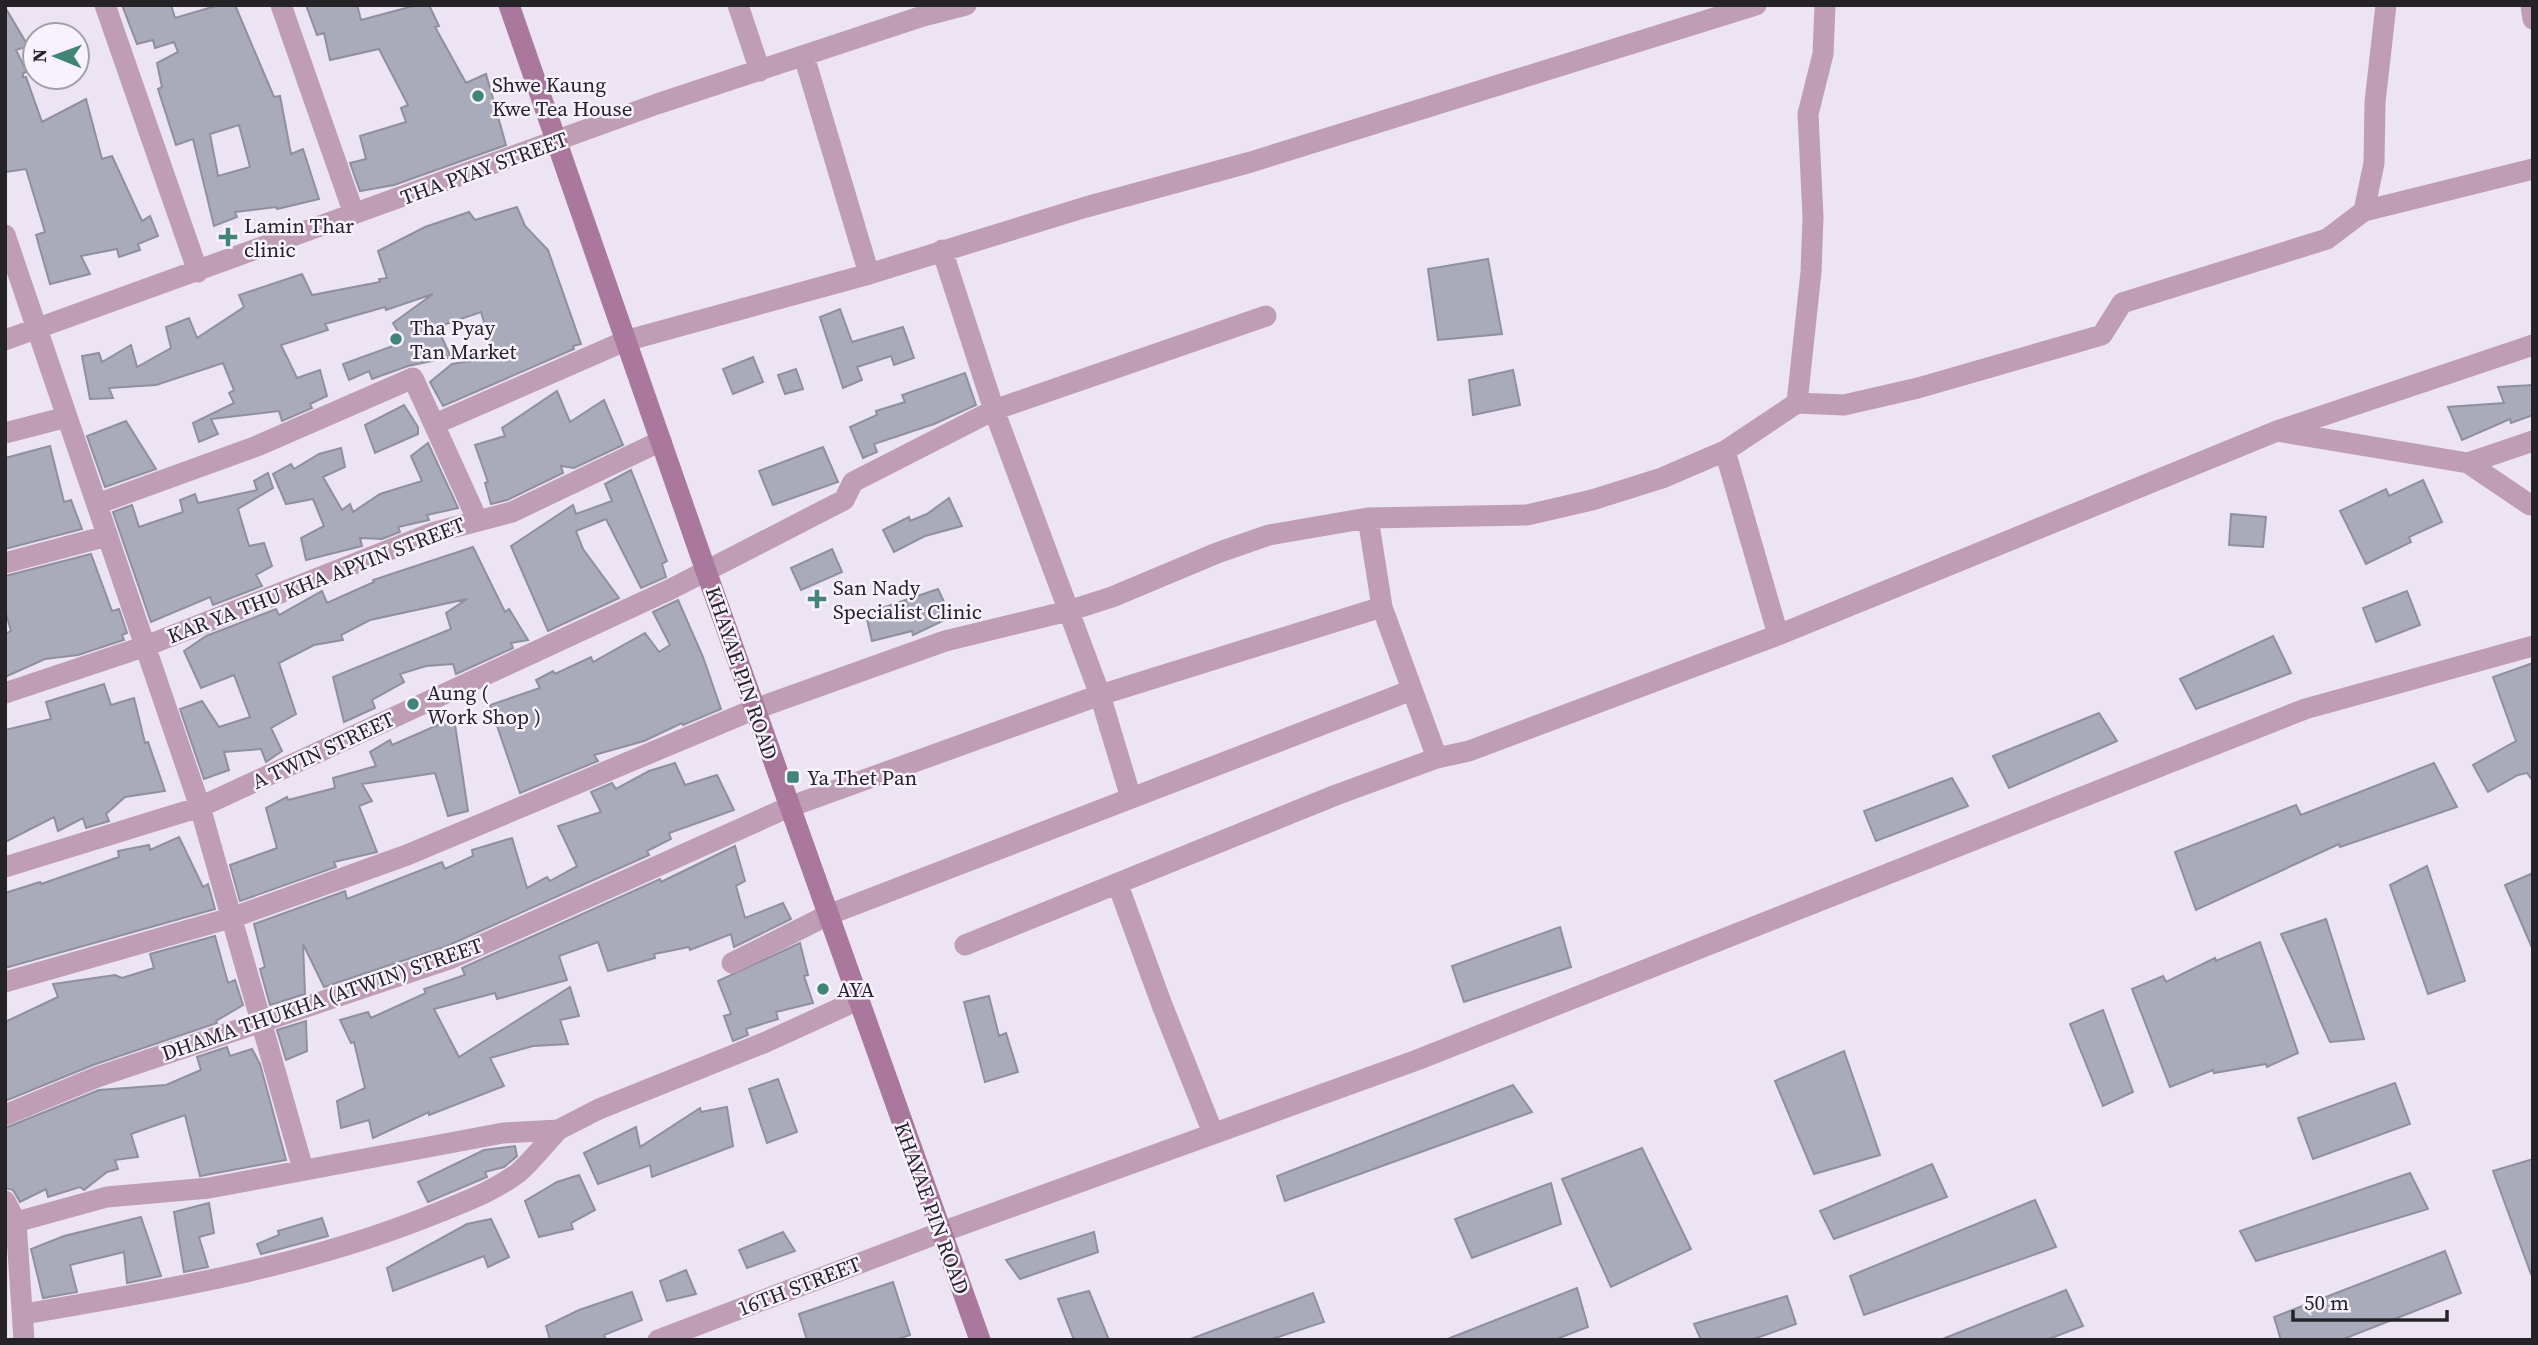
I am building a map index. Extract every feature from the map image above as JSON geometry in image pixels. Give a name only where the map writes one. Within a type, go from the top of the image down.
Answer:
[{"type":"main road","name":"KHAYAE PIN ROAD","points":[[509,5],[939,1233],[980,1340]]},
{"type":"street","points":[[104,5],[198,272]]},
{"type":"street","points":[[281,5],[354,214]]},
{"type":"street","points":[[738,5],[760,71]]},
{"type":"street","name":"THA PYAY STREET","points":[[5,340],[657,104],[804,56],[921,11],[966,5]]},
{"type":"street","points":[[435,424],[625,341],[869,274],[942,250],[1251,162],[1756,5]]},
{"type":"street","points":[[1797,403],[1811,272],[1813,217],[1808,114],[1823,54],[1825,5]]},
{"type":"street","points":[[2364,211],[2374,163],[2375,102],[2386,5]]},
{"type":"street","points":[[2531,5],[2533,19]]},
{"type":"street","points":[[804,56],[869,274]]},
{"type":"street","points":[[5,982],[234,917],[407,855],[755,709],[945,641],[1068,611],[1112,597],[1205,557],[1269,535],[1368,519],[1527,515],[1592,500],[1662,478],[1725,451],[1797,403],[1844,405],[1918,388],[2102,335],[2123,303],[2327,239],[2364,211],[2533,169]]},
{"type":"street","points":[[5,235],[200,807],[234,917],[303,1169]]},
{"type":"street","points":[[942,250],[994,410],[1100,695],[1131,798]]},
{"type":"street","name":"A TWIN STREET","points":[[5,867],[200,807],[706,571],[845,500],[853,482],[994,410],[1266,316]]},
{"type":"street","points":[[965,945],[1336,795],[1437,758],[1469,751],[1778,635],[2277,431],[2533,345]]},
{"type":"street","points":[[97,505],[257,446],[413,379],[477,519]]},
{"type":"street","points":[[5,433],[67,416]]},
{"type":"street","points":[[2277,431],[2468,463],[2532,505]]},
{"type":"street","name":"KAR YA THU KHA APYIN STREET","points":[[5,693],[146,646],[432,533],[477,519],[512,512],[661,441]]},
{"type":"street","points":[[2468,463],[2533,441]]},
{"type":"street","points":[[1725,451],[1778,635]]},
{"type":"street","points":[[1368,519],[1382,607],[1437,758]]},
{"type":"street","points":[[5,563],[107,536]]},
{"type":"street","name":"DHAMA THUKHA (ATWIN) STREET","points":[[5,1115],[97,1077],[452,958],[789,807],[1100,695],[1382,607]]},
{"type":"street","name":"16TH STREET","points":[[658,1340],[939,1233],[1417,1060],[2305,709],[2533,646]]},
{"type":"street","points":[[732,963],[828,915],[1412,690]]},
{"type":"street","points":[[1118,885],[1213,1133]]},
{"type":"street","points":[[24,1314],[140,1295],[249,1270],[393,1231],[477,1197],[518,1173],[558,1130],[599,1109],[766,1042],[858,1000]]},
{"type":"street","points":[[16,1222],[107,1197],[209,1188],[503,1133],[558,1130]]},
{"type":"street","points":[[5,1201],[16,1222],[24,1340]]},
{"type":"building","points":[[122,5],[171,5],[175,18],[219,5],[235,5],[274,97],[280,96],[291,154],[303,149],[319,199],[277,209],[235,212],[237,217],[214,226],[193,139],[176,145],[158,89],[162,87],[157,63],[178,52],[174,42],[155,48],[153,40],[137,44]],"holes":[[[239,125],[250,167],[218,176],[210,134]]]},
{"type":"building","points":[[306,5],[357,5],[361,20],[417,5],[429,5],[439,26],[435,27],[466,83],[486,74],[506,145],[394,185],[360,191],[350,163],[366,159],[360,136],[406,122],[401,108],[408,105],[379,49],[330,60],[324,33],[317,35]]},
{"type":"building","points":[[5,7],[21,34],[21,48],[16,50],[21,60],[21,91],[31,91],[42,122],[86,99],[102,159],[112,156],[142,221],[150,216],[158,236],[138,244],[140,250],[119,257],[117,249],[81,256],[90,274],[50,284],[36,235],[45,232],[26,169],[5,172]]},
{"type":"building","points":[[517,207],[525,226],[548,250],[581,344],[573,346],[574,349],[443,406],[430,382],[452,364],[470,361],[491,346],[481,312],[437,327],[451,357],[408,366],[372,379],[369,371],[349,380],[343,364],[404,342],[393,323],[433,294],[386,310],[385,307],[325,324],[328,330],[281,345],[297,378],[320,370],[327,396],[310,404],[312,408],[282,421],[279,411],[211,419],[218,434],[199,442],[193,423],[234,403],[229,393],[234,390],[223,363],[156,385],[109,388],[113,398],[90,399],[82,356],[99,353],[102,362],[131,345],[137,367],[171,348],[166,327],[189,318],[197,338],[244,307],[239,295],[302,274],[312,295],[380,282],[379,279],[387,278],[378,251],[425,227],[469,212],[475,220]]},
{"type":"building","points":[[1488,259],[1502,334],[1438,340],[1428,269]]},
{"type":"building","points":[[840,309],[852,342],[903,327],[914,358],[894,365],[891,356],[857,367],[862,380],[843,388],[820,317]]},
{"type":"building","points":[[753,357],[763,382],[733,394],[723,369]]},
{"type":"building","points":[[796,369],[803,389],[785,394],[778,375]]},
{"type":"building","points":[[1513,370],[1520,405],[1473,415],[1469,380]]},
{"type":"building","points":[[965,373],[976,405],[934,424],[874,444],[877,452],[863,458],[850,427],[877,415],[876,411],[905,402],[902,395]]},
{"type":"building","points":[[2533,385],[2533,415],[2511,423],[2510,419],[2462,440],[2448,407],[2504,403],[2498,387]]},
{"type":"building","points":[[557,391],[570,422],[604,400],[623,445],[574,468],[561,466],[563,473],[507,500],[491,504],[485,483],[488,482],[475,445],[505,436],[502,428]]},
{"type":"building","points":[[404,405],[418,427],[418,434],[375,453],[365,425]]},
{"type":"building","points":[[126,421],[156,469],[105,487],[87,436]]},
{"type":"building","points":[[428,443],[458,508],[427,515],[429,520],[398,527],[400,532],[382,539],[360,538],[362,546],[306,560],[301,538],[324,526],[313,499],[286,504],[273,474],[291,464],[294,469],[319,454],[341,448],[345,467],[323,477],[342,510],[350,504],[353,512],[380,494],[422,481],[411,456]]},
{"type":"building","points":[[50,446],[64,502],[71,500],[82,529],[5,549],[5,458]]},
{"type":"building","points":[[823,447],[838,482],[773,505],[759,471]]},
{"type":"building","points":[[631,470],[667,561],[662,564],[666,577],[641,588],[606,519],[576,531],[583,549],[619,598],[548,631],[511,546],[573,505],[576,514],[612,501],[605,484]]},
{"type":"building","points":[[268,473],[273,488],[238,509],[249,546],[264,543],[272,566],[256,575],[262,586],[213,605],[210,597],[151,622],[113,512],[132,505],[139,527],[183,512],[180,500],[195,494],[198,503],[257,490],[254,481]]},
{"type":"building","points":[[2423,480],[2442,522],[2409,537],[2411,542],[2366,564],[2340,511],[2386,489],[2389,496]]},
{"type":"building","points":[[949,498],[962,526],[925,536],[894,552],[883,530],[909,517],[910,521],[927,514]]},
{"type":"building","points":[[2231,514],[2266,517],[2263,547],[2229,545]]},
{"type":"building","points":[[473,547],[505,612],[509,609],[528,640],[511,643],[513,648],[456,674],[453,664],[426,666],[400,674],[404,682],[372,700],[375,708],[344,722],[333,677],[451,629],[446,613],[467,599],[370,620],[341,635],[343,640],[314,645],[279,663],[296,714],[271,728],[282,751],[266,762],[261,749],[224,752],[229,770],[204,779],[180,709],[202,701],[219,727],[250,717],[234,675],[201,688],[184,651],[206,636],[276,609],[279,615],[322,591],[327,603],[374,582],[373,580]]},
{"type":"building","points":[[832,549],[842,572],[801,590],[791,568]]},
{"type":"building","points":[[91,554],[112,611],[119,609],[127,633],[122,635],[124,640],[78,655],[45,659],[5,677],[5,634],[11,631],[5,610],[5,576]]},
{"type":"building","points":[[938,589],[951,617],[913,635],[912,631],[872,641],[865,610],[885,607]]},
{"type":"building","points":[[2407,591],[2420,625],[2376,642],[2363,608]]},
{"type":"building","points":[[678,600],[703,657],[721,709],[644,741],[594,755],[598,761],[520,793],[490,705],[540,688],[536,680],[553,671],[555,674],[591,657],[593,662],[645,633],[659,652],[670,645],[653,612]]},
{"type":"building","points":[[2273,636],[2291,673],[2196,709],[2180,679]]},
{"type":"building","points":[[2533,663],[2533,781],[2527,773],[2518,775],[2488,792],[2473,765],[2516,741],[2493,677]]},
{"type":"building","points":[[104,684],[111,705],[134,698],[145,743],[148,742],[165,791],[125,797],[106,814],[109,821],[86,828],[83,818],[58,831],[54,817],[5,842],[5,730],[51,719],[46,702]]},
{"type":"building","points":[[2099,713],[2117,741],[2009,788],[1993,756]]},
{"type":"building","points":[[454,718],[468,811],[448,816],[435,773],[362,784],[372,801],[359,806],[377,852],[334,862],[336,867],[240,901],[230,865],[277,848],[266,808],[287,797],[288,800],[335,788],[333,778],[376,766],[370,752],[390,740],[392,745]]},
{"type":"building","points":[[675,763],[685,785],[717,775],[734,810],[669,833],[671,839],[647,851],[649,855],[447,946],[324,987],[303,944],[305,994],[270,1005],[260,969],[265,967],[254,924],[345,891],[347,899],[442,862],[445,869],[473,856],[472,850],[512,838],[527,888],[547,877],[550,881],[577,866],[558,826],[601,812],[591,792],[612,783],[616,789],[649,771]]},
{"type":"building","points":[[2434,763],[2457,807],[2340,847],[2339,844],[2196,910],[2175,852],[2296,805],[2301,815]]},
{"type":"building","points":[[1952,778],[1968,806],[1876,841],[1864,811]]},
{"type":"building","points":[[179,837],[203,887],[208,884],[215,909],[5,968],[5,893],[40,882],[41,884],[119,857],[118,851],[149,845],[150,850]]},
{"type":"building","points":[[735,846],[745,881],[736,886],[745,918],[783,903],[791,919],[734,947],[731,934],[690,950],[689,947],[654,954],[655,958],[608,971],[598,942],[559,956],[567,980],[497,999],[495,993],[434,1009],[459,1057],[570,987],[579,1016],[560,1020],[568,1044],[533,1046],[490,1058],[504,1086],[429,1115],[429,1112],[373,1138],[369,1120],[341,1128],[337,1101],[365,1088],[354,1042],[351,1043],[340,1020],[368,1012],[371,1018],[426,993],[424,989],[465,975],[462,968],[660,879],[661,882]]},
{"type":"building","points":[[2427,866],[2465,981],[2428,994],[2390,885]]},
{"type":"building","points":[[2533,873],[2533,950],[2505,885]]},
{"type":"building","points":[[2326,919],[2364,1039],[2330,1042],[2281,934]]},
{"type":"building","points":[[1560,927],[1571,967],[1464,1002],[1452,966]]},
{"type":"building","points":[[215,936],[228,983],[235,980],[243,1005],[216,1021],[217,1023],[93,1065],[5,1101],[5,1022],[58,997],[53,984],[115,975],[122,978],[154,968],[150,954]]},
{"type":"building","points":[[2260,942],[2298,1053],[2267,1067],[2266,1064],[2214,1073],[2213,1070],[2170,1087],[2132,989],[2163,976],[2166,982],[2215,958],[2216,961]]},
{"type":"building","points":[[800,943],[808,975],[804,976],[813,1003],[776,1012],[778,1019],[746,1029],[748,1035],[733,1041],[724,1016],[731,1014],[718,981]]},
{"type":"building","points":[[989,996],[999,1036],[1006,1033],[1018,1072],[985,1082],[964,1002]]},
{"type":"building","points":[[2103,1010],[2133,1092],[2103,1106],[2070,1024]]},
{"type":"building","points":[[306,1021],[307,1051],[286,1060],[277,1030]]},
{"type":"building","points":[[227,1047],[230,1056],[252,1049],[260,1064],[286,1160],[200,1176],[185,1115],[131,1134],[138,1157],[115,1160],[118,1169],[107,1172],[84,1190],[80,1187],[48,1197],[46,1189],[20,1202],[13,1190],[5,1188],[5,1128],[99,1090],[166,1085],[201,1070],[197,1057]]},
{"type":"building","points":[[1844,1051],[1880,1155],[1814,1174],[1775,1081]]},
{"type":"building","points":[[778,1079],[797,1132],[767,1143],[749,1089]]},
{"type":"building","points":[[2395,1083],[2410,1124],[2313,1159],[2298,1118]]},
{"type":"building","points":[[1513,1085],[1532,1112],[1285,1201],[1277,1176]]},
{"type":"building","points":[[727,1107],[733,1146],[652,1177],[650,1165],[598,1184],[584,1153],[636,1127],[640,1147],[700,1108],[701,1112]]},
{"type":"building","points":[[515,1146],[517,1156],[504,1167],[485,1172],[487,1177],[428,1202],[418,1182],[484,1150]]},
{"type":"building","points":[[1642,1148],[1691,1249],[1611,1287],[1562,1179]]},
{"type":"building","points":[[2533,1159],[2533,1274],[2531,1274],[2493,1171]]},
{"type":"building","points":[[1932,1164],[1947,1197],[1834,1239],[1820,1211]]},
{"type":"building","points":[[2410,1173],[2428,1209],[2256,1261],[2240,1231]]},
{"type":"building","points":[[579,1175],[595,1210],[571,1223],[573,1229],[539,1237],[525,1201],[557,1182]]},
{"type":"building","points":[[1551,1183],[1561,1224],[1472,1258],[1455,1219]]},
{"type":"building","points":[[2035,1200],[2056,1247],[1864,1315],[1850,1276]]},
{"type":"building","points":[[209,1203],[214,1233],[199,1237],[208,1267],[184,1272],[174,1212]]},
{"type":"building","points":[[141,1217],[161,1276],[127,1283],[124,1252],[70,1265],[77,1292],[43,1298],[31,1249],[64,1236]]},
{"type":"building","points":[[322,1218],[328,1236],[261,1254],[257,1244],[279,1235],[278,1231]]},
{"type":"building","points":[[491,1219],[509,1257],[488,1267],[484,1256],[393,1291],[387,1268],[467,1224]]},
{"type":"building","points":[[783,1232],[795,1251],[747,1268],[739,1250]]},
{"type":"building","points":[[1094,1232],[1098,1252],[1020,1279],[1006,1260]]},
{"type":"building","points":[[2445,1251],[2461,1293],[2341,1340],[2281,1340],[2274,1317]]},
{"type":"building","points":[[686,1270],[696,1294],[667,1301],[660,1281]]},
{"type":"building","points":[[893,1282],[910,1335],[896,1340],[807,1340],[799,1314]]},
{"type":"building","points":[[1577,1288],[1588,1327],[1554,1340],[1445,1340]]},
{"type":"building","points":[[2066,1290],[2083,1326],[2046,1340],[1940,1340]]},
{"type":"building","points":[[1089,1291],[1109,1340],[1074,1340],[1058,1299]]},
{"type":"building","points":[[632,1292],[642,1320],[604,1335],[606,1340],[550,1340],[546,1326],[579,1310]]},
{"type":"building","points":[[1313,1293],[1324,1322],[1269,1340],[1188,1340]]},
{"type":"building","points":[[1787,1296],[1796,1324],[1751,1340],[1701,1340],[1694,1324]]},
{"type":"place","name":"Shwe Kaung Kwe Tea House","points":[[478,96]]},
{"type":"place","name":"Lamin Thar clinic","points":[[228,237]]},
{"type":"place","name":"Tha Pyay Tan Market","points":[[396,339]]},
{"type":"place","name":"San Nady Specialist Clinic","points":[[817,599]]},
{"type":"place","name":"Aung ( Work Shop )","points":[[413,704]]},
{"type":"place","name":"Ya Thet Pan","points":[[793,777]]},
{"type":"place","name":"AYA","points":[[823,989]]}]
